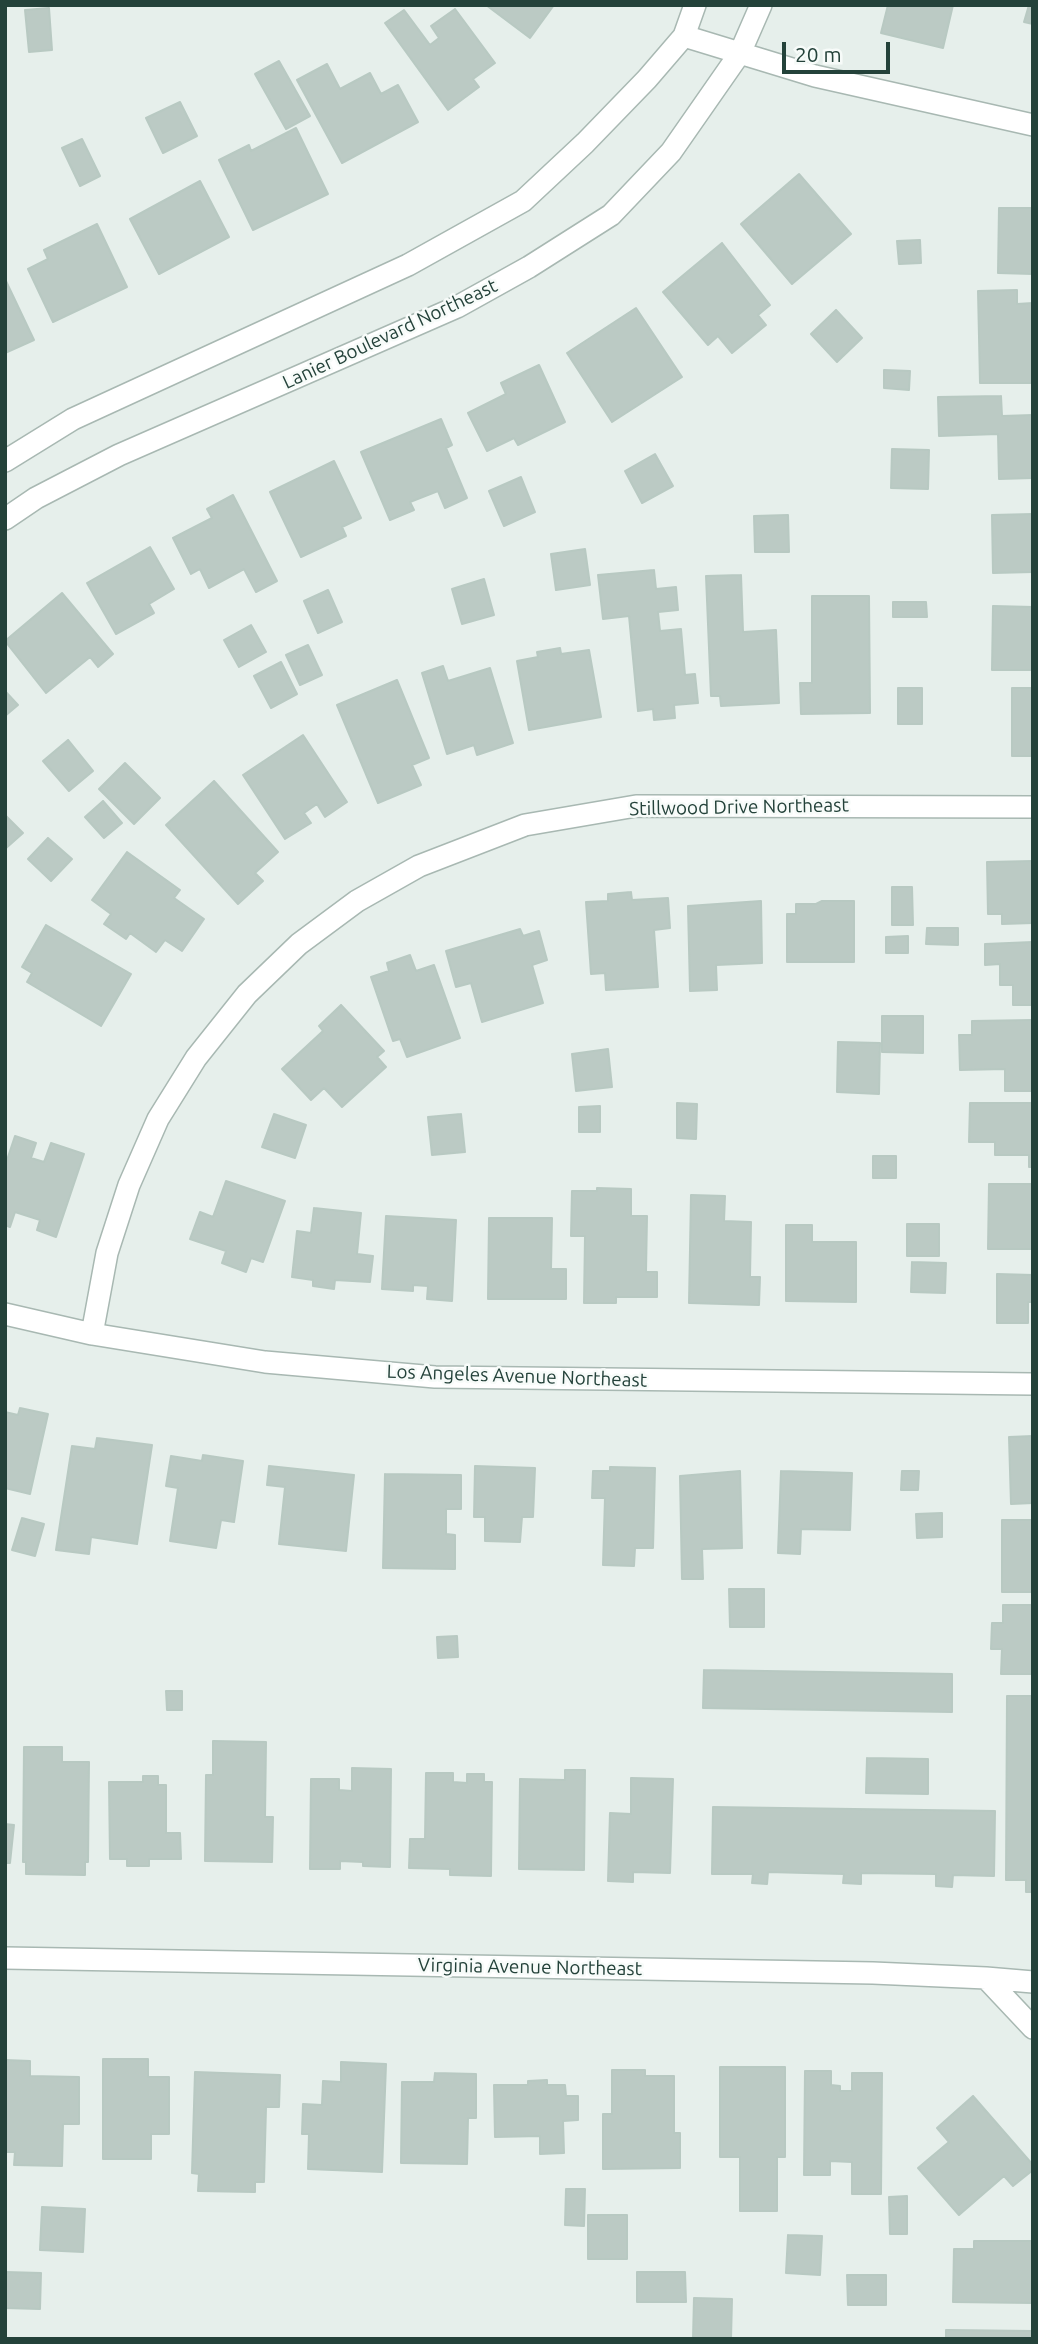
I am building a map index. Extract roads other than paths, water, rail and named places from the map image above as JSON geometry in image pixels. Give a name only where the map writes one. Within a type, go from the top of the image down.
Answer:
[{"type":"street","points":[[5,461],[73,419],[408,265],[523,201],[585,143],[684,36],[695,5]]},
{"type":"street","name":"Lanier Boulevard Northeast","points":[[5,519],[36,498],[118,455],[420,324],[529,267],[611,215],[671,152],[740,53],[761,5]]},
{"type":"street","points":[[684,36],[816,76],[1033,125]]},
{"type":"street","name":"Stillwood Drive Northeast","points":[[92,1334],[107,1253],[129,1185],[158,1119],[196,1058],[247,994],[299,944],[357,901],[419,866],[525,825],[636,806],[1033,807]]},
{"type":"street","name":"Los Angeles Avenue Northeast","points":[[5,1314],[92,1334],[265,1362],[435,1377],[1033,1384]]},
{"type":"street","name":"Virginia Avenue Northeast","points":[[5,1958],[873,1973],[1033,1982]]},
{"type":"street","points":[[986,1978],[1033,2028]]}]
